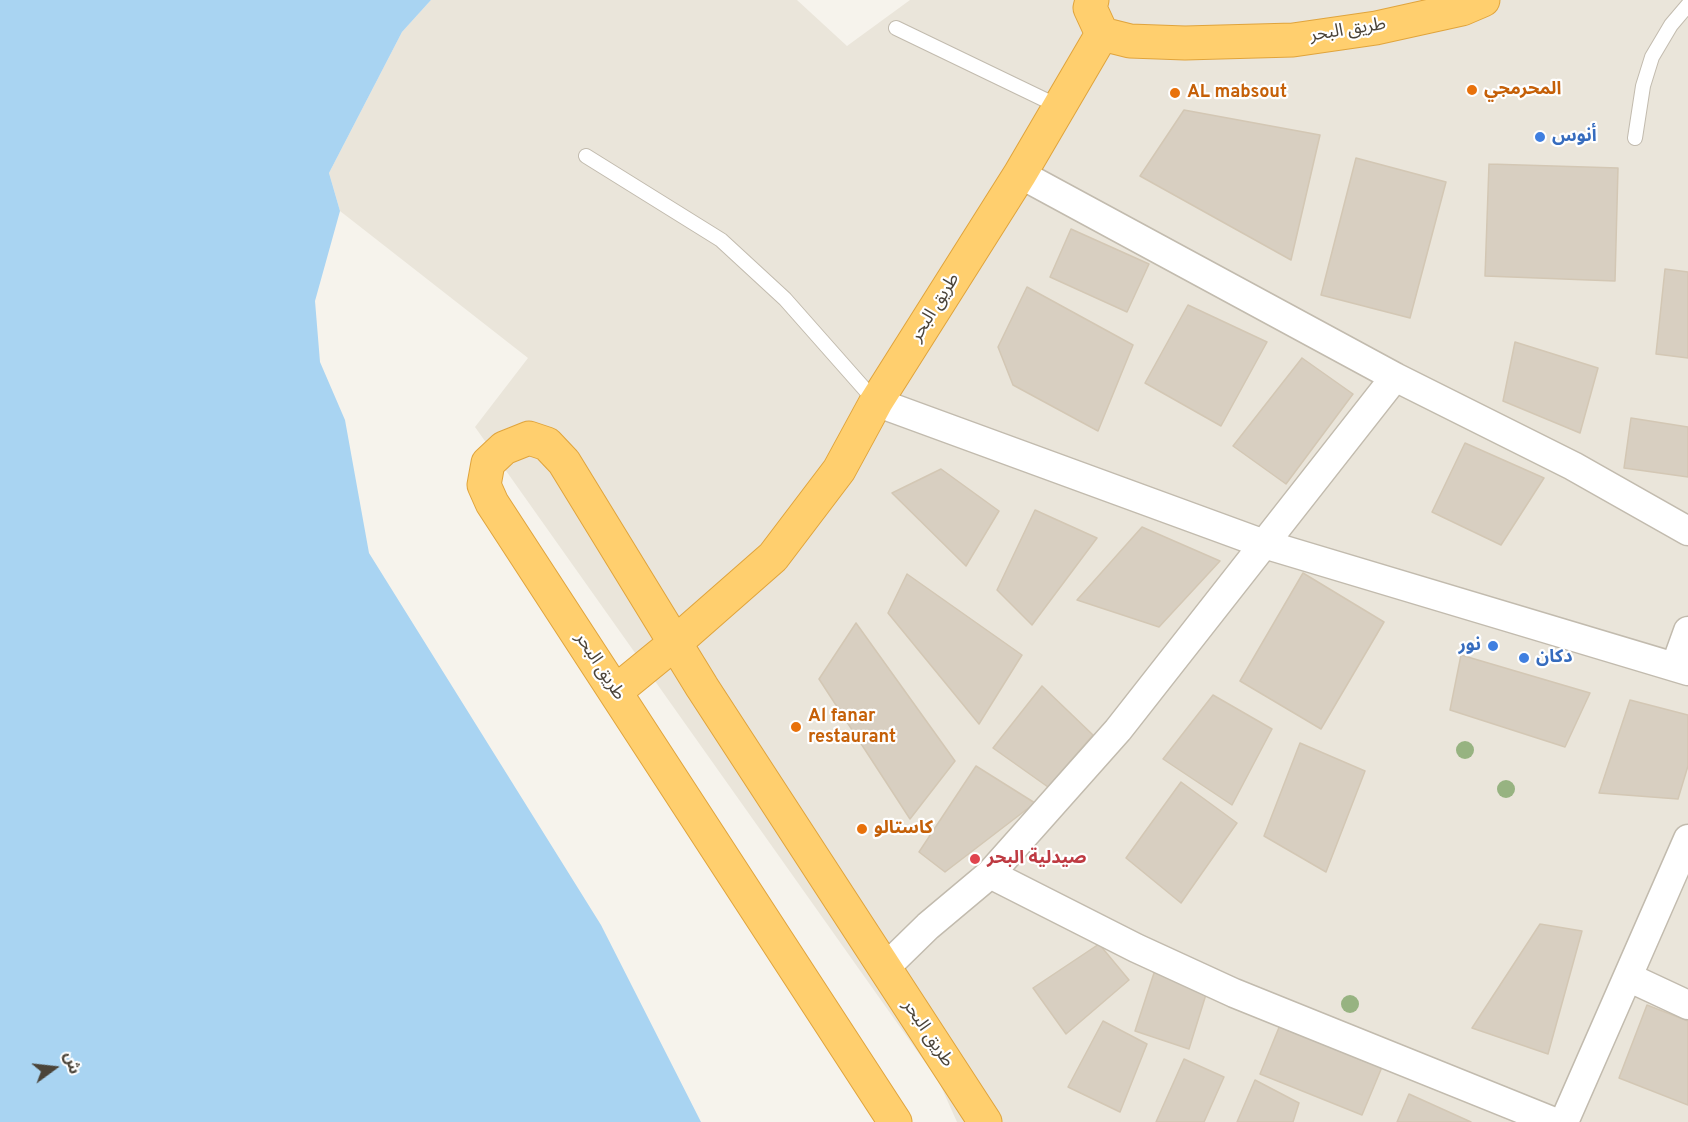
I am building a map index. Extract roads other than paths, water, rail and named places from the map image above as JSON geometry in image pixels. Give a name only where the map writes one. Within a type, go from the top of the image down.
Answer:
[{"type":"highway","points":[[1092,0],[1090,8],[1102,34]]},
{"type":"highway","name":"طريق البحر","points":[[675,643],[773,557],[839,470],[876,402],[1020,174],[1102,34],[1130,41],[1185,43],[1293,40],[1376,28],[1462,9],[1483,0]]},
{"type":"highway","name":"طريق البحر","points":[[895,1122],[492,503],[484,485],[488,463],[504,448],[529,438],[547,444],[564,462],[675,643],[884,969],[987,1121]]},
{"type":"highway","points":[[615,692],[675,643]]},
{"type":"street","points":[[1020,174],[1395,377],[1574,466],[1688,531]]},
{"type":"street","points":[[884,969],[928,926],[990,874],[1118,730],[1395,377]]},
{"type":"street","points":[[876,402],[1264,544],[1682,669],[1688,631]]},
{"type":"street","points":[[1564,1122],[1688,839]]},
{"type":"street","points":[[990,874],[1136,948],[1234,993],[1554,1122]]},
{"type":"street","points":[[1628,976],[1688,1005]]},
{"type":"lane","points":[[1635,138],[1643,86],[1652,57],[1671,25],[1688,5]]},
{"type":"lane","points":[[896,28],[1060,107]]},
{"type":"lane","points":[[586,156],[721,240],[784,299],[876,402]]},
{"type":"water","points":[[0,0],[431,0],[402,32],[329,173],[340,211],[315,301],[320,362],[345,420],[369,553],[601,925],[701,1122],[0,1122]]},
{"type":"place","name":"المحرمجي","points":[[1472,90]]},
{"type":"place","name":"AL mabsout","points":[[1175,93]]},
{"type":"place","name":"أنوس","points":[[1540,137]]},
{"type":"place","name":"نور","points":[[1493,646]]},
{"type":"place","name":"دكان","points":[[1524,658]]},
{"type":"place","name":"Al fanar restaurant","points":[[796,727]]},
{"type":"place","name":"كاستالو","points":[[862,829]]},
{"type":"place","name":"صيدلية البحر","points":[[975,859]]}]
